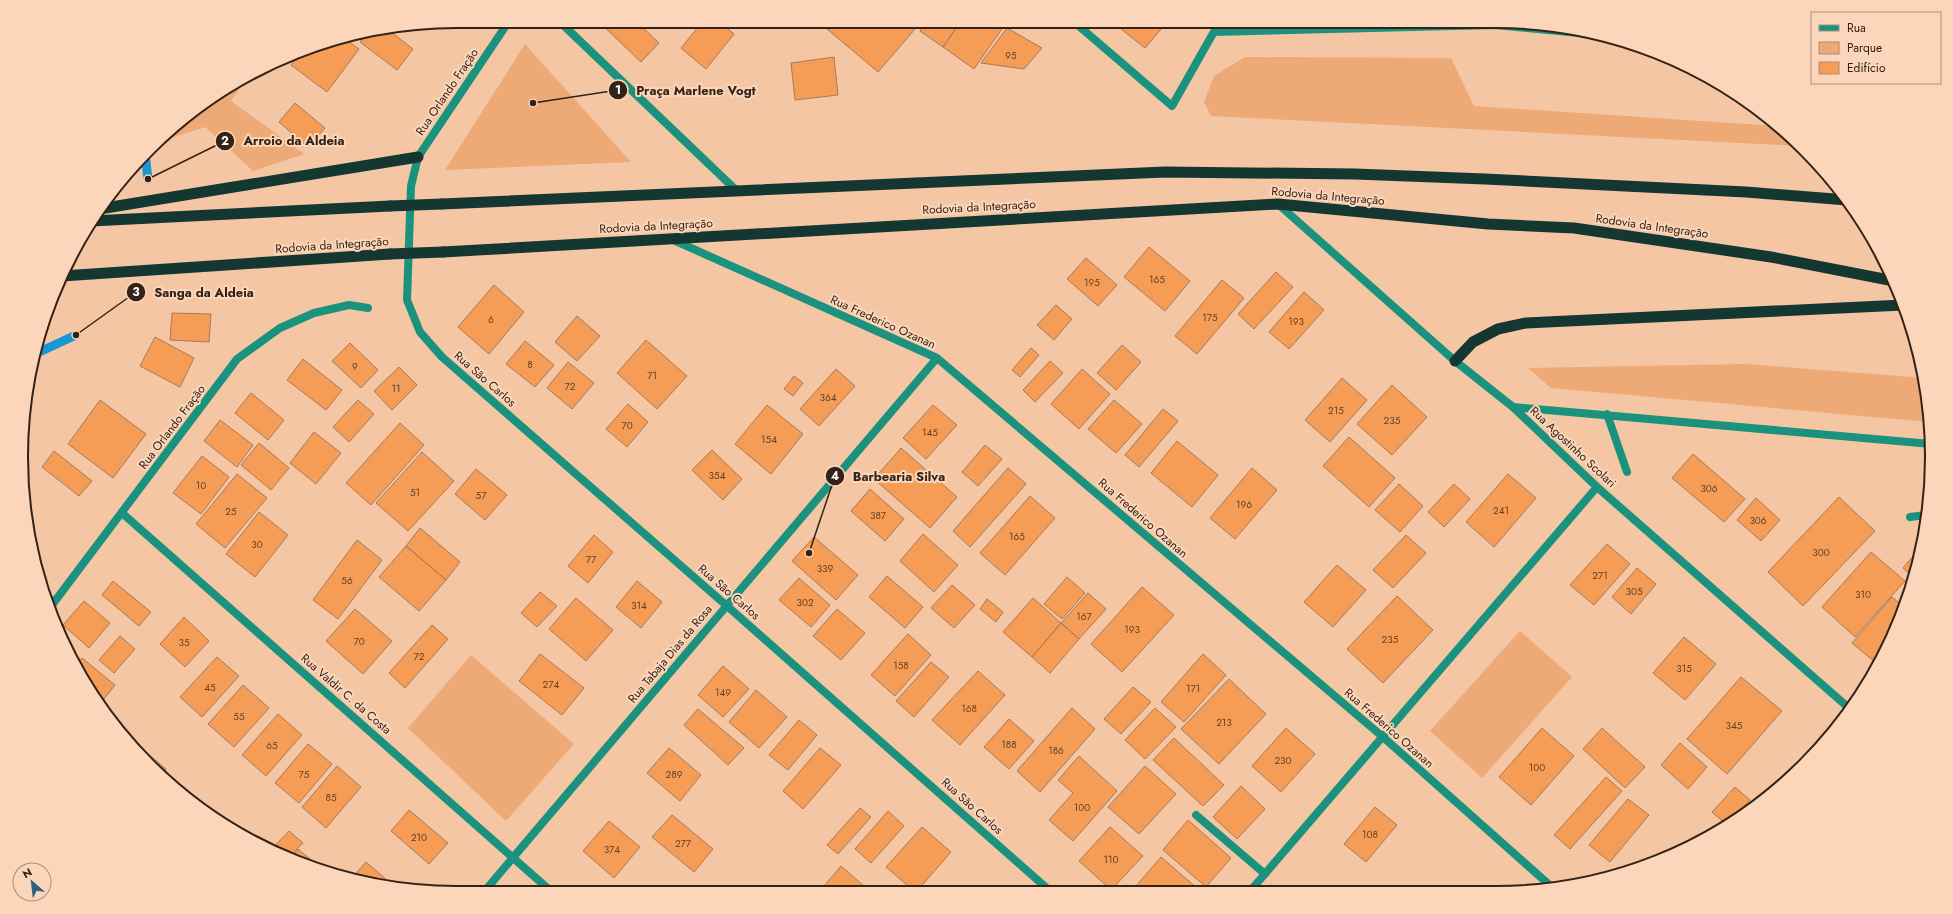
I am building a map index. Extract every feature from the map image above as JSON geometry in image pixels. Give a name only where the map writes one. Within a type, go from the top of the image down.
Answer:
[{"type":"highway","points":[[109,207],[418,157]]},
{"type":"highway","name":"Rodovia da Integração","points":[[99,221],[390,206],[738,192],[1164,172],[1355,174],[1485,179],[1746,192],[1838,199]]},
{"type":"highway","name":"Rodovia da Integração","points":[[68,276],[390,254],[1278,204],[1488,224],[1574,228],[1771,257],[1886,279]]},
{"type":"highway","points":[[1455,361],[1473,342],[1498,329],[1526,323],[1897,305]]},
{"type":"street","name":"Rua Orlando Fração","points":[[418,157],[504,28]]},
{"type":"street","points":[[565,28],[738,192]]},
{"type":"street","points":[[1081,28],[1172,106],[1216,28]]},
{"type":"street","points":[[1214,32],[1375,28]]},
{"type":"street","name":"Rua São Carlos","points":[[418,157],[411,186],[407,300],[420,332],[442,357],[1044,886]]},
{"type":"street","name":"Rua Agostinho Scolari","points":[[1278,204],[1455,361],[1513,407],[1597,487],[1846,705]]},
{"type":"street","name":"Rua Frederico Ozanan","points":[[669,238],[937,358],[1383,737],[1547,883]]},
{"type":"street","name":"Rua Orlando Fração","points":[[54,603],[237,359],[280,328],[314,313],[349,306],[368,308]]},
{"type":"street","name":"Rua Tabaja Dias da Rosa","points":[[489,886],[937,358]]},
{"type":"street","points":[[1513,407],[1607,414],[1925,443]]},
{"type":"street","points":[[1607,414],[1627,472]]},
{"type":"street","points":[[1255,886],[1597,487]]},
{"type":"street","name":"Rua Valdir C. da Costa","points":[[122,513],[546,886]]},
{"type":"street","points":[[1910,517],[1921,516]]},
{"type":"street","points":[[1196,815],[1265,874]]},
{"type":"green space","points":[[525,44],[631,162],[445,170]]},
{"type":"green space","points":[[1245,57],[1451,58],[1474,106],[1768,125],[1790,145],[1211,116],[1204,102],[1214,76]]},
{"type":"green space","points":[[242,85],[231,101],[304,154],[253,171],[205,127],[169,139],[219,100]]},
{"type":"green space","points":[[1745,364],[1918,378],[1923,421],[1551,388],[1528,368]]},
{"type":"green space","points":[[1520,631],[1572,677],[1482,778],[1430,731]]},
{"type":"green space","points":[[471,655],[574,744],[506,821],[408,728]]},
{"type":"building","points":[[605,28],[643,28],[659,43],[641,62]]},
{"type":"building","points":[[697,28],[727,28],[734,34],[706,69],[681,48]]},
{"type":"building","points":[[828,28],[916,28],[878,72],[827,29]]},
{"type":"building","points":[[922,28],[956,28],[943,47],[920,31]]},
{"type":"building","points":[[956,28],[1003,28],[974,69],[943,47]]},
{"type":"building","points":[[1007,28],[1042,48],[1024,69],[981,63]]},
{"type":"building","points":[[1120,28],[1162,28],[1145,48]]},
{"type":"building","points":[[393,33],[413,49],[397,70],[360,42],[362,39]]},
{"type":"building","points":[[349,42],[359,49],[327,92],[291,65],[294,61]]},
{"type":"building","points":[[834,57],[838,95],[795,100],[791,63]]},
{"type":"building","points":[[295,103],[325,128],[308,147],[279,122]]},
{"type":"building","points":[[1149,247],[1190,281],[1165,311],[1124,277]]},
{"type":"building","points":[[1086,258],[1117,285],[1098,306],[1067,279]]},
{"type":"building","points":[[1276,272],[1293,287],[1254,329],[1238,314]]},
{"type":"building","points":[[1222,280],[1244,298],[1197,354],[1175,336]]},
{"type":"building","points":[[494,285],[524,312],[489,354],[458,327]]},
{"type":"building","points":[[1304,292],[1324,310],[1289,349],[1269,332]]},
{"type":"building","points":[[1056,305],[1072,319],[1054,340],[1037,325]]},
{"type":"building","points":[[172,313],[211,314],[209,342],[170,340]]},
{"type":"building","points":[[577,316],[600,336],[577,361],[555,342]]},
{"type":"building","points":[[155,337],[194,358],[180,387],[140,366]]},
{"type":"building","points":[[646,340],[687,376],[657,409],[617,373]]},
{"type":"building","points":[[525,341],[554,365],[535,387],[506,364]]},
{"type":"building","points":[[350,343],[378,370],[361,388],[332,361]]},
{"type":"building","points":[[1122,345],[1141,362],[1116,390],[1097,373]]},
{"type":"building","points":[[1031,348],[1039,355],[1020,377],[1012,370]]},
{"type":"building","points":[[303,359],[342,390],[326,410],[287,380]]},
{"type":"building","points":[[1050,361],[1063,373],[1035,402],[1023,390]]},
{"type":"building","points":[[568,362],[594,383],[572,409],[547,388]]},
{"type":"building","points":[[399,367],[417,385],[392,410],[374,391]]},
{"type":"building","points":[[836,369],[855,386],[819,426],[800,409]]},
{"type":"building","points":[[1082,369],[1110,394],[1079,429],[1051,404]]},
{"type":"building","points":[[794,376],[803,383],[793,396],[784,389]]},
{"type":"building","points":[[1342,378],[1367,400],[1330,442],[1305,420]]},
{"type":"building","points":[[1392,385],[1427,417],[1392,455],[1357,424]]},
{"type":"building","points":[[251,393],[284,420],[268,440],[235,413]]},
{"type":"building","points":[[100,400],[146,434],[113,478],[68,444]]},
{"type":"building","points":[[358,400],[374,414],[349,442],[333,427]]},
{"type":"building","points":[[1114,400],[1142,424],[1116,453],[1088,429]]},
{"type":"building","points":[[628,404],[648,422],[627,447],[606,429]]},
{"type":"building","points":[[767,405],[803,434],[771,474],[735,444]]},
{"type":"building","points":[[933,405],[957,425],[926,459],[903,438]]},
{"type":"building","points":[[1163,409],[1178,421],[1139,467],[1125,455]]},
{"type":"building","points":[[220,420],[253,445],[237,467],[204,441]]},
{"type":"building","points":[[400,423],[424,445],[371,505],[346,483]]},
{"type":"building","points":[[314,432],[341,453],[316,484],[290,463]]},
{"type":"building","points":[[1349,437],[1395,478],[1369,507],[1323,466]]},
{"type":"building","points":[[1177,441],[1218,475],[1192,507],[1151,473]]},
{"type":"building","points":[[259,443],[289,468],[271,490],[241,465]]},
{"type":"building","points":[[985,445],[1002,459],[978,486],[962,472]]},
{"type":"building","points":[[901,448],[957,497],[930,528],[874,479]]},
{"type":"building","points":[[712,450],[742,479],[723,500],[692,470]]},
{"type":"building","points":[[54,451],[92,481],[79,496],[42,467]]},
{"type":"building","points":[[422,452],[454,481],[408,531],[376,503]]},
{"type":"building","points":[[1693,454],[1745,499],[1724,522],[1672,478]]},
{"type":"building","points":[[202,456],[229,477],[201,514],[173,493]]},
{"type":"building","points":[[1008,468],[1026,484],[970,547],[953,531]]},
{"type":"building","points":[[1252,468],[1277,490],[1235,539],[1210,518]]},
{"type":"building","points":[[476,469],[507,495],[485,520],[455,494]]},
{"type":"building","points":[[237,474],[267,498],[225,548],[196,524]]},
{"type":"building","points":[[1508,474],[1536,498],[1494,547],[1466,522]]},
{"type":"building","points":[[1399,484],[1423,506],[1400,532],[1375,510]]},
{"type":"building","points":[[1454,484],[1470,499],[1444,527],[1428,512]]},
{"type":"building","points":[[870,489],[904,519],[885,541],[851,511]]},
{"type":"building","points":[[1030,496],[1055,518],[1005,575],[980,553]]},
{"type":"building","points":[[1839,497],[1875,531],[1803,606],[1768,572]]},
{"type":"building","points":[[1756,498],[1780,520],[1761,541],[1737,520]]},
{"type":"building","points":[[259,512],[288,535],[255,577],[226,554]]},
{"type":"building","points":[[420,528],[460,562],[446,580],[406,546]]},
{"type":"building","points":[[923,534],[958,565],[934,592],[900,561]]},
{"type":"building","points":[[594,535],[613,552],[588,583],[568,566]]},
{"type":"building","points":[[1406,535],[1426,553],[1393,588],[1373,570]]},
{"type":"building","points":[[814,537],[858,575],[836,600],[792,561]]},
{"type":"building","points":[[357,540],[382,560],[338,619],[313,600]]},
{"type":"building","points":[[1607,544],[1630,564],[1594,605],[1570,585]]},
{"type":"building","points":[[406,546],[446,580],[419,611],[379,577]]},
{"type":"building","points":[[1871,552],[1905,581],[1855,637],[1822,607]]},
{"type":"building","points":[[1913,556],[1909,573],[1903,568]]},
{"type":"building","points":[[1337,565],[1366,590],[1333,627],[1304,602]]},
{"type":"building","points":[[1637,568],[1656,584],[1631,614],[1612,597]]},
{"type":"building","points":[[887,576],[923,607],[905,628],[869,597]]},
{"type":"building","points":[[1067,577],[1085,593],[1062,619],[1044,604]]},
{"type":"building","points":[[799,578],[830,605],[811,627],[779,600]]},
{"type":"building","points":[[113,581],[151,612],[139,626],[102,595]]},
{"type":"building","points":[[637,581],[662,602],[641,628],[616,607]]},
{"type":"building","points":[[952,585],[975,605],[954,628],[931,608]]},
{"type":"building","points":[[1142,587],[1174,615],[1122,672],[1091,644]]},
{"type":"building","points":[[540,592],[557,606],[537,627],[521,613]]},
{"type":"building","points":[[1088,593],[1106,609],[1079,639],[1061,623]]},
{"type":"building","points":[[1397,596],[1433,630],[1383,683],[1347,649]]},
{"type":"building","points":[[1892,597],[1899,603],[1874,661],[1852,643]]},
{"type":"building","points":[[576,598],[613,630],[586,661],[549,629]]},
{"type":"building","points":[[1033,598],[1061,623],[1032,657],[1003,632]]},
{"type":"building","points":[[987,599],[1003,612],[996,622],[980,609]]},
{"type":"building","points":[[84,601],[110,623],[89,648],[63,625]]},
{"type":"building","points":[[355,609],[392,641],[363,674],[326,641]]},
{"type":"building","points":[[837,609],[865,633],[841,660],[813,636]]},
{"type":"building","points":[[184,617],[209,641],[185,667],[160,644]]},
{"type":"building","points":[[1061,623],[1079,639],[1050,673],[1032,657]]},
{"type":"building","points":[[432,625],[448,639],[405,688],[389,673]]},
{"type":"building","points":[[908,634],[931,655],[895,696],[871,675]]},
{"type":"building","points":[[120,636],[135,649],[114,673],[99,660]]},
{"type":"building","points":[[1684,637],[1716,664],[1685,700],[1653,673]]},
{"type":"building","points":[[540,654],[584,688],[562,715],[519,681]]},
{"type":"building","points":[[1203,654],[1226,675],[1184,722],[1161,702]]},
{"type":"building","points":[[217,657],[239,676],[202,717],[180,697]]},
{"type":"building","points":[[82,658],[115,685],[103,700],[85,672],[79,661]]},
{"type":"building","points":[[931,662],[949,677],[914,717],[896,701]]},
{"type":"building","points":[[723,666],[749,689],[723,717],[698,695]]},
{"type":"building","points":[[978,671],[1005,695],[960,745],[932,720]]},
{"type":"building","points":[[1741,677],[1782,711],[1727,774],[1687,739]]},
{"type":"building","points":[[1229,679],[1266,714],[1219,764],[1181,729]]},
{"type":"building","points":[[243,685],[269,708],[234,747],[208,724]]},
{"type":"building","points":[[1133,687],[1151,702],[1121,734],[1104,719]]},
{"type":"building","points":[[756,690],[787,717],[759,748],[729,722]]},
{"type":"building","points":[[1072,708],[1095,729],[1040,792],[1017,771]]},
{"type":"building","points":[[1155,708],[1176,727],[1145,759],[1125,740]]},
{"type":"building","points":[[698,709],[744,748],[728,765],[684,725]]},
{"type":"building","points":[[278,714],[302,735],[266,776],[242,755]]},
{"type":"building","points":[[1009,719],[1034,741],[1009,769],[984,747]]},
{"type":"building","points":[[799,720],[817,735],[788,770],[769,755]]},
{"type":"building","points":[[1286,728],[1315,754],[1281,792],[1252,766]]},
{"type":"building","points":[[1542,728],[1574,756],[1531,805],[1499,777]]},
{"type":"building","points":[[1602,728],[1645,767],[1625,788],[1583,749]]},
{"type":"building","points":[[1174,738],[1224,785],[1203,806],[1153,760]]},
{"type":"building","points":[[1680,743],[1707,767],[1688,789],[1661,765]]},
{"type":"building","points":[[308,744],[332,764],[299,803],[275,783]]},
{"type":"building","points":[[669,748],[701,775],[680,801],[647,773]]},
{"type":"building","points":[[820,748],[841,765],[803,809],[783,791]]},
{"type":"building","points":[[148,754],[166,769],[165,771]]},
{"type":"building","points":[[1079,756],[1117,791],[1073,841],[1049,820],[1073,793],[1058,780]]},
{"type":"building","points":[[337,766],[361,787],[326,828],[302,807]]},
{"type":"building","points":[[1145,766],[1176,794],[1139,834],[1108,807]]},
{"type":"building","points":[[1606,777],[1622,791],[1570,849],[1554,835]]},
{"type":"building","points":[[1241,786],[1265,809],[1237,839],[1213,817]]},
{"type":"building","points":[[1735,787],[1750,800],[1744,806],[1723,821],[1712,812]]},
{"type":"building","points":[[1628,799],[1649,815],[1610,862],[1589,845]]},
{"type":"building","points":[[1375,807],[1397,825],[1366,862],[1344,844]]},
{"type":"building","points":[[860,808],[871,817],[838,854],[827,845]]},
{"type":"building","points":[[409,810],[448,843],[429,864],[391,831]]},
{"type":"building","points":[[888,811],[904,826],[871,863],[855,849]]},
{"type":"building","points":[[672,815],[713,849],[694,872],[652,837]]},
{"type":"building","points":[[1188,820],[1231,858],[1207,886],[1205,886],[1163,850]]},
{"type":"building","points":[[609,821],[640,847],[614,878],[583,851]]},
{"type":"building","points":[[922,827],[951,852],[921,886],[908,886],[886,867]]},
{"type":"building","points":[[1110,827],[1143,856],[1115,886],[1107,886],[1079,861]]},
{"type":"building","points":[[289,831],[303,843],[293,853],[275,845]]},
{"type":"building","points":[[298,849],[311,860],[295,854]]},
{"type":"building","points":[[1161,857],[1195,886],[1136,886]]},
{"type":"building","points":[[366,862],[387,880],[373,878],[356,874]]},
{"type":"building","points":[[841,866],[864,886],[824,886]]},
{"type":"waterway","points":[[146,162],[148,179]]},
{"type":"waterway","points":[[42,351],[76,335]]},
{"type":"place","name":"Praça Marlene Vogt","points":[[533,103]]},
{"type":"place","name":"Arroio da Aldeia","points":[[148,179]]},
{"type":"place","name":"Sanga da Aldeia","points":[[76,335]]},
{"type":"place","name":"Barbearia Silva","points":[[809,553]]}]
